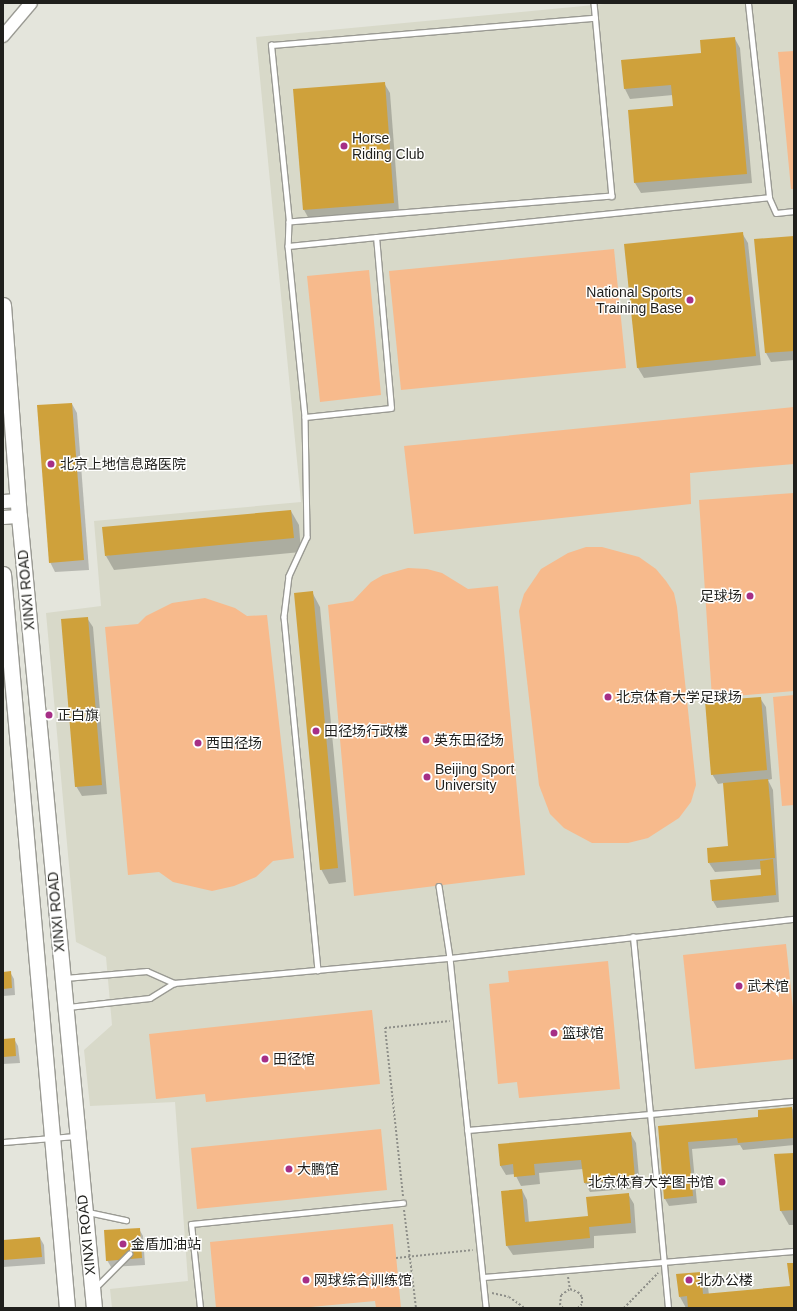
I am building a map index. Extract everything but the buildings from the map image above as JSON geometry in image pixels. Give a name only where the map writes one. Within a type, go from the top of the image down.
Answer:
[{"type":"main road","points":[[3,305],[18,500],[3,501]]},
{"type":"main road","name":"XINXI ROAD","points":[[18,500],[76,1136],[94,1308]]},
{"type":"main road","points":[[3,518],[19,516]]},
{"type":"main road","name":"XINXI ROAD","points":[[3,574],[67,1308]]},
{"type":"street","points":[[3,36],[31,3]]},
{"type":"lane","points":[[289,222],[612,196],[594,3]]},
{"type":"lane","points":[[748,3],[769,197],[776,213],[794,211]]},
{"type":"lane","points":[[318,970],[284,617],[289,576],[307,537],[305,417],[288,246],[289,222],[271,45],[595,18]]},
{"type":"lane","points":[[288,246],[769,197]]},
{"type":"lane","points":[[305,417],[391,408],[376,238]]},
{"type":"lane","points":[[439,886],[450,958],[486,1308]]},
{"type":"lane","points":[[64,1007],[150,998],[174,983],[450,958],[794,919]]},
{"type":"lane","points":[[633,938],[668,1308]]},
{"type":"lane","points":[[62,978],[147,971],[174,983]]},
{"type":"lane","points":[[467,1130],[794,1101]]},
{"type":"lane","points":[[3,1142],[76,1136]]},
{"type":"lane","points":[[200,1308],[191,1224],[403,1204]]},
{"type":"lane","points":[[84,1211],[126,1220]]},
{"type":"lane","points":[[483,1277],[794,1251]]},
{"type":"lane","points":[[92,1291],[129,1254]]},
{"type":"path","points":[[416,1308],[403,1204],[385,1028],[456,1020]]},
{"type":"path","points":[[396,1258],[480,1250]]},
{"type":"path","points":[[624,1308],[664,1267]]},
{"type":"path","points":[[567,1270],[570,1289]]},
{"type":"path","points":[[563,1308],[560,1305],[561,1295],[570,1289]]},
{"type":"path","points":[[570,1289],[578,1292],[582,1297],[582,1304],[578,1308]]},
{"type":"path","points":[[491,1294],[509,1297],[525,1308]]},
{"type":"shaded area","name":"Beijing Sport University","points":[[615,3],[794,3],[794,1308],[112,1308],[110,1289],[188,1281],[175,1102],[90,1106],[84,1050],[112,1025],[106,957],[76,942],[46,613],[101,606],[94,521],[301,502],[256,37]]},
{"type":"shaded area","points":[[794,51],[794,189],[791,189],[778,52]]},
{"type":"shaded area","points":[[614,249],[626,368],[401,390],[389,271]]},
{"type":"shaded area","points":[[369,270],[381,395],[320,402],[307,276]]},
{"type":"shaded area","points":[[794,407],[794,464],[690,473],[691,504],[414,534],[404,446]]},
{"type":"shaded area","name":"足球场","points":[[794,493],[794,691],[712,698],[699,500]]},
{"type":"shaded area","name":"北京体育大学足球场","points":[[586,547],[602,547],[639,557],[656,569],[666,581],[674,593],[677,607],[696,785],[691,802],[679,818],[648,838],[628,843],[592,843],[564,828],[550,814],[539,785],[519,611],[524,594],[541,569],[568,553]]},
{"type":"shaded area","name":"英东田径场","points":[[408,568],[427,569],[442,573],[468,589],[498,586],[525,875],[354,896],[328,605],[353,601],[371,582],[383,575]]},
{"type":"shaded area","name":"西田径场","points":[[205,598],[235,608],[247,616],[267,615],[294,858],[273,861],[256,877],[234,886],[212,891],[173,882],[159,872],[128,875],[105,627],[138,624],[146,616],[172,603]]},
{"type":"shaded area","points":[[794,695],[794,805],[782,806],[773,697]]},
{"type":"shaded area","name":"武术馆","points":[[786,944],[794,1017],[794,1059],[695,1069],[683,955]]},
{"type":"shaded area","name":"篮球馆","points":[[608,961],[620,1089],[519,1098],[517,1082],[498,1084],[489,984],[509,982],[508,971]]},
{"type":"shaded area","name":"田径馆","points":[[372,1010],[380,1084],[206,1102],[205,1094],[156,1099],[149,1034]]},
{"type":"shaded area","name":"大鹏馆","points":[[381,1129],[387,1190],[197,1209],[191,1148]]},
{"type":"shaded area","name":"网球综合训练馆","points":[[393,1224],[401,1308],[376,1308],[375,1301],[300,1308],[216,1308],[210,1242]]},
{"type":"place","name":"Horse Riding Club","points":[[344,146]]},
{"type":"place","name":"National Sports Training Base","points":[[690,300]]},
{"type":"place","name":"北京上地信息路医院","points":[[51,464]]},
{"type":"place","name":"足球场","points":[[750,596]]},
{"type":"place","name":"北京体育大学足球场","points":[[608,697]]},
{"type":"place","name":"正白旗","points":[[49,715]]},
{"type":"place","name":"田径场行政楼","points":[[316,731]]},
{"type":"place","name":"英东田径场","points":[[426,740]]},
{"type":"place","name":"西田径场","points":[[198,743]]},
{"type":"place","name":"Beijing Sport University","points":[[427,777]]},
{"type":"place","name":"武术馆","points":[[739,986]]},
{"type":"place","name":"篮球馆","points":[[554,1033]]},
{"type":"place","name":"田径馆","points":[[265,1059]]},
{"type":"place","name":"大鹏馆","points":[[289,1169]]},
{"type":"place","name":"北京体育大学图书馆","points":[[722,1182]]},
{"type":"place","name":"金盾加油站","points":[[123,1244]]},
{"type":"place","name":"网球综合训练馆","points":[[306,1280]]},
{"type":"place","name":"北办公楼","points":[[689,1280]]}]
